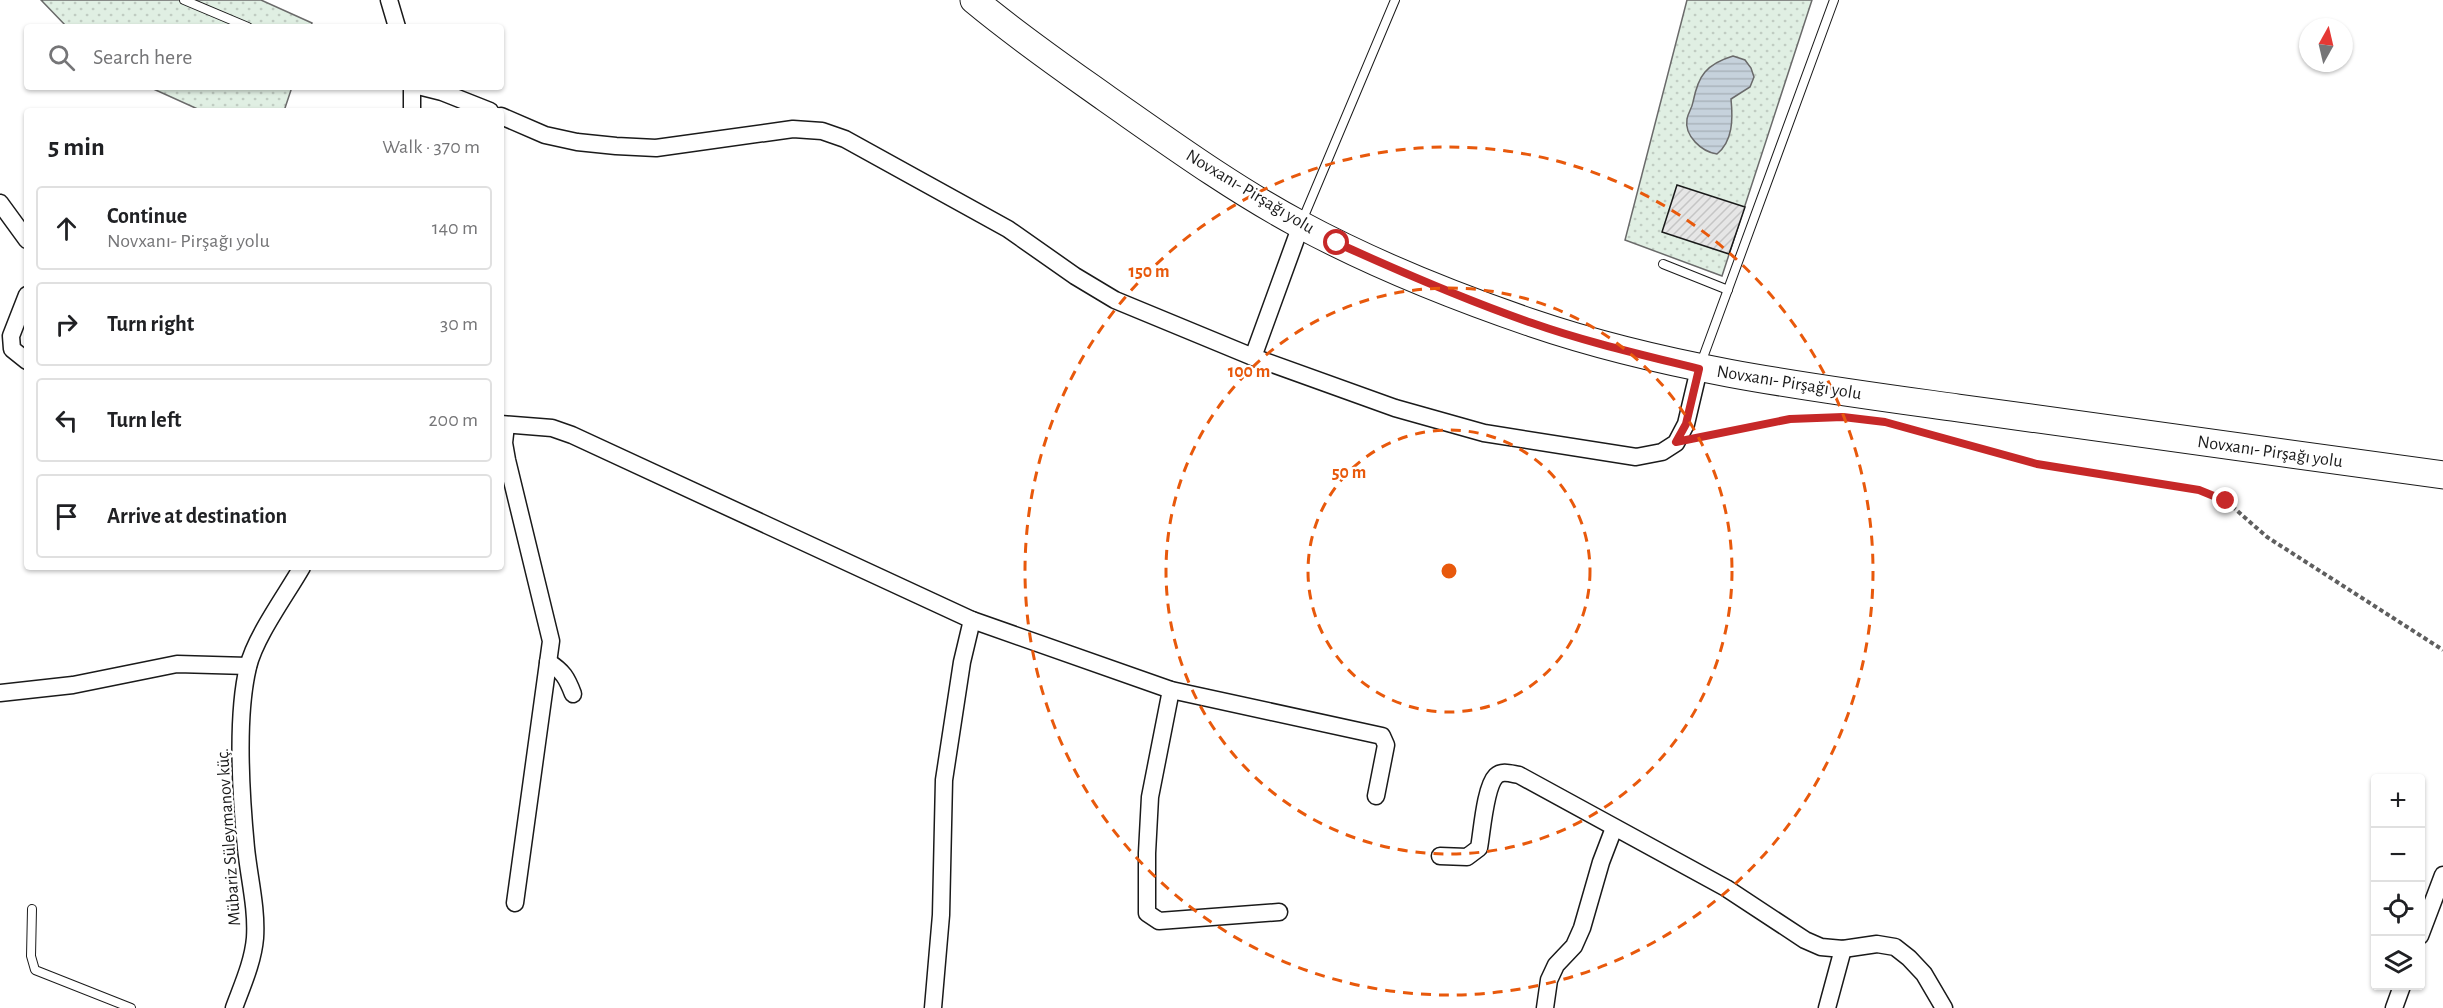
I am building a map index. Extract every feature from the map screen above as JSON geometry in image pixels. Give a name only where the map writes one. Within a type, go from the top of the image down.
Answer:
[{"type":"main road","name":"Novxanı- Pirşağı yolu","points":[[974,0],[1041,52],[1186,155],[1301,225],[1406,274],[1533,323],[1590,341],[1699,369],[1838,391],[2443,475]]},
{"type":"street","points":[[389,0],[396,24]]},
{"type":"street","points":[[412,90],[412,108]]},
{"type":"street","points":[[434,90],[482,108]]},
{"type":"street","points":[[504,117],[545,135],[577,142],[656,148],[793,129],[822,131],[845,139],[1008,229],[1075,276],[1116,300],[1253,357],[1395,408],[1484,433],[1636,457],[1662,452],[1676,442],[1686,424],[1699,369]]},
{"type":"street","points":[[0,203],[24,236]]},
{"type":"street","points":[[1253,357],[1301,225]]},
{"type":"street","points":[[24,303],[11,336],[12,349],[24,359]]},
{"type":"street","points":[[514,903],[551,641],[507,460],[504,425],[552,428],[572,435],[972,620],[1172,690],[1382,736],[1386,745],[1377,796]]},
{"type":"street","name":"Mübariz Süleymanov küç.","points":[[234,1008],[249,964],[255,928],[246,848],[242,776],[243,703],[248,666],[260,637],[300,570]]},
{"type":"street","points":[[933,1008],[941,915],[944,780],[962,662],[972,620]]},
{"type":"street","points":[[548,662],[567,676],[573,694]]},
{"type":"street","points":[[0,693],[73,685],[177,664],[248,666]]},
{"type":"street","points":[[1172,690],[1150,797],[1147,853],[1148,913],[1159,921],[1279,912]]},
{"type":"street","points":[[1440,856],[1467,857],[1479,848],[1489,790],[1495,777],[1503,773],[1519,775],[1726,888],[1805,940],[1821,947],[1843,950],[1877,944],[1895,947],[1924,974],[1944,1008]]},
{"type":"street","points":[[1545,1008],[1549,980],[1556,965],[1574,946],[1582,928],[1594,883],[1614,828]]},
{"type":"street","points":[[2425,925],[2443,875]]},
{"type":"street","points":[[1827,1008],[1843,950]]},
{"type":"street","points":[[2394,1008],[2401,990]]},
{"type":"lane","points":[[184,0],[241,24]]},
{"type":"lane","points":[[1301,225],[1395,0]]},
{"type":"lane","points":[[1699,369],[1833,0]]},
{"type":"lane","points":[[1664,264],[1728,290]]},
{"type":"lane","points":[[32,909],[31,956],[34,970],[130,1008]]},
{"type":"path","points":[[1676,442],[1790,419],[1843,417],[1864,420]]},
{"type":"path","points":[[1875,421],[2037,464],[2199,490],[2226,501],[2267,537],[2443,650]]},
{"type":"green space","points":[[41,0],[261,0],[312,23],[312,24],[64,24]]},
{"type":"green space","points":[[1687,0],[1812,0],[1722,276],[1625,240]]},
{"type":"green space","points":[[156,90],[291,90],[285,108],[195,108]]},
{"type":"shaded area","points":[[1733,56],[1745,60],[1754,77],[1750,87],[1731,99],[1732,122],[1729,136],[1717,154],[1711,153],[1700,147],[1691,137],[1687,119],[1697,86],[1703,75],[1714,64]]},
{"type":"building","points":[[1677,185],[1745,207],[1729,254],[1662,232]]},
{"type":"route","points":[[1337,243],[1406,274],[1533,323],[1590,341],[1699,369],[1686,424],[1676,442],[1790,419],[1843,417],[1885,422],[1921,434],[2037,464],[2199,490],[2226,501]]}]
